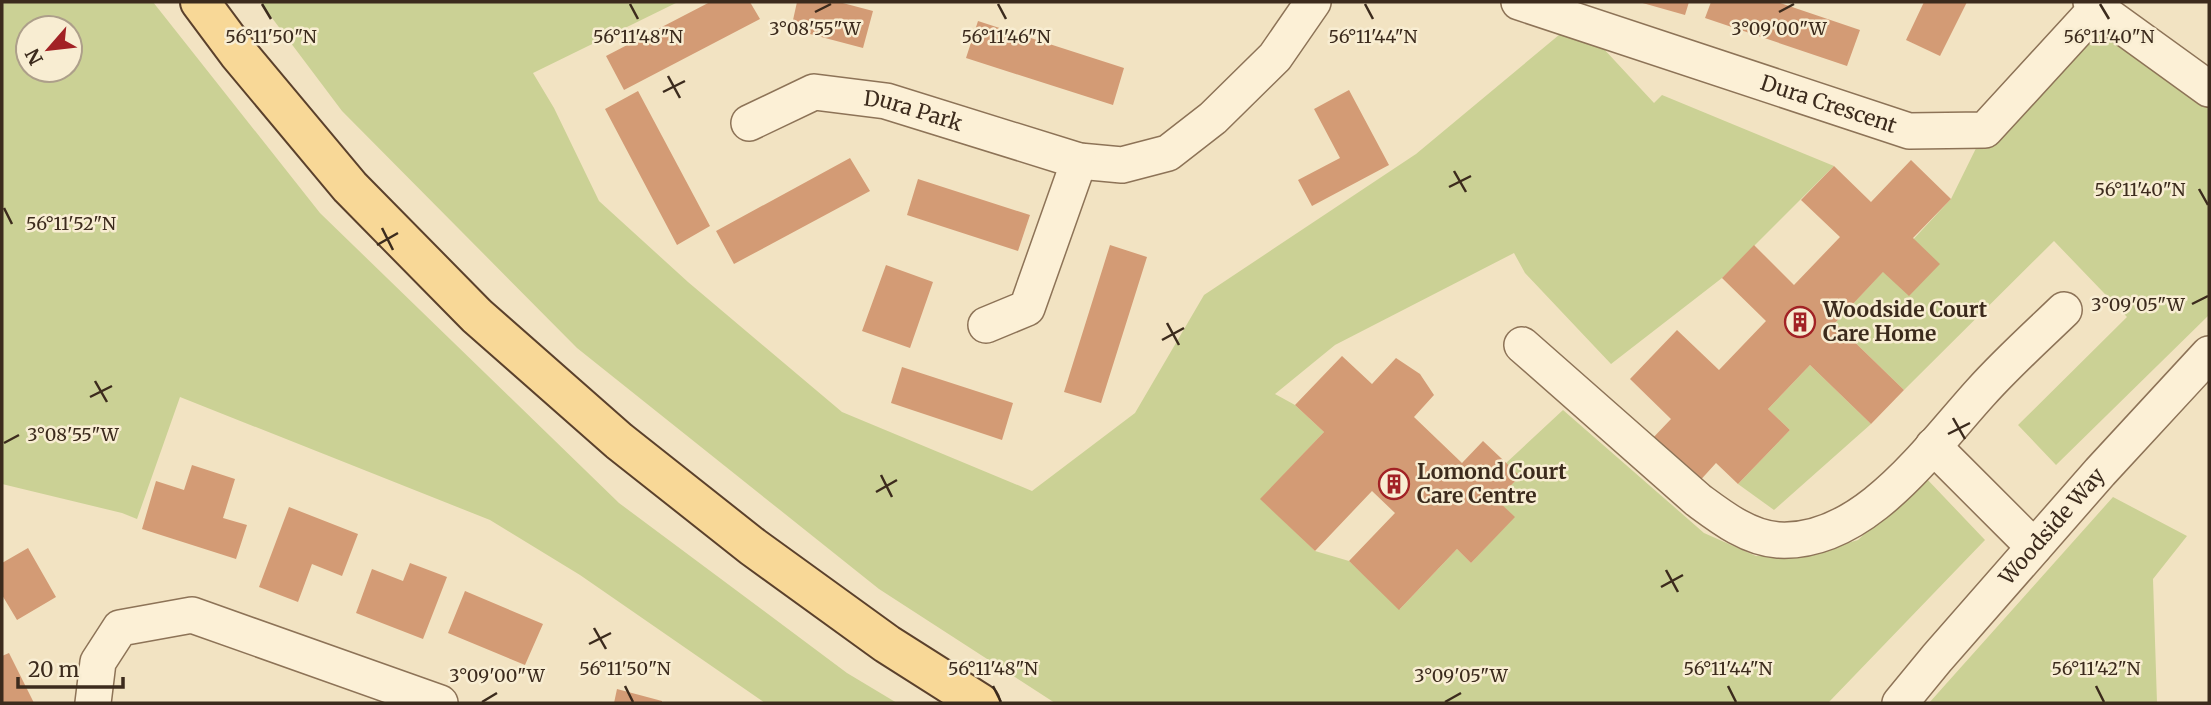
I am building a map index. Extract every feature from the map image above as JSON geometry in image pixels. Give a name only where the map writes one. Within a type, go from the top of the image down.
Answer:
[{"type":"main road","points":[[200,2],[238,53],[350,187],[477,316],[619,440],[753,547],[887,645],[980,703]]},
{"type":"street","name":"Dura Park","points":[[749,123],[814,92],[886,101],[1079,161],[1122,164],[1168,153],[1213,118],[1275,57],[1313,2]]},
{"type":"street","name":"Dura Crescent","points":[[1519,2],[1909,131],[1985,130],[2094,5]]},
{"type":"street","points":[[2094,5],[2209,89]]},
{"type":"street","points":[[986,326],[1027,307],[1079,161]]},
{"type":"street","points":[[1522,345],[1698,500],[1725,520],[1749,532],[1775,540],[1797,540],[1837,530],[1904,478],[1983,389],[2064,310]]},
{"type":"street","name":"Woodside Way","points":[[1900,703],[2034,547],[2209,354]]},
{"type":"street","points":[[1933,446],[2034,547]]},
{"type":"street","points":[[93,703],[98,662],[120,628],[192,615],[440,703]]},
{"type":"green space","points":[[2,2],[153,2],[320,213],[619,503],[847,673],[897,703],[765,703],[580,575],[490,520],[180,397],[137,519],[2,484]]},
{"type":"green space","points":[[260,2],[678,2],[533,73],[554,108],[599,201],[688,282],[842,412],[1032,491],[1135,413],[1204,295],[1416,154],[1577,20],[1654,103],[1662,95],[1834,166],[1722,278],[1611,364],[1525,273],[1514,253],[1335,345],[1275,394],[1295,405],[1324,432],[1261,499],[1315,551],[1349,561],[1400,609],[1457,549],[1471,563],[1514,517],[1497,500],[1520,476],[1505,464],[1563,410],[1704,533],[1756,556],[1807,555],[1858,540],[1925,477],[1985,540],[1828,703],[1055,703],[879,589],[577,348],[342,111]]},
{"type":"green space","points":[[2097,8],[2209,89],[2209,315],[2056,465],[2018,425],[2127,317],[2054,241],[1904,390],[1835,323],[1951,199],[1985,130]]},
{"type":"green space","points":[[1810,365],[1871,424],[1774,510],[1738,484],[1790,430],[1768,409]]},
{"type":"green space","points":[[2113,497],[2187,536],[2153,579],[2157,703],[1929,703]]},
{"type":"building","points":[[710,2],[750,2],[760,19],[624,90],[606,56]]},
{"type":"building","points":[[797,2],[839,2],[873,11],[863,48],[791,29]]},
{"type":"building","points":[[1639,2],[1689,2],[1685,15]]},
{"type":"building","points":[[1711,2],[1777,2],[1860,30],[1847,66],[1705,18]]},
{"type":"building","points":[[1924,2],[1967,2],[1940,56],[1906,40]]},
{"type":"building","points":[[978,21],[1124,68],[1113,105],[966,58]]},
{"type":"building","points":[[1349,90],[1389,165],[1312,206],[1298,180],[1340,158],[1314,109]]},
{"type":"building","points":[[638,91],[710,226],[677,245],[605,109]]},
{"type":"building","points":[[850,158],[870,191],[734,264],[716,231]]},
{"type":"building","name":"Woodside Court Care Home","points":[[1911,160],[1951,199],[1913,238],[1940,264],[1909,296],[1883,272],[1835,323],[1904,390],[1871,424],[1810,365],[1768,409],[1790,430],[1738,484],[1716,463],[1696,485],[1650,441],[1671,419],[1630,379],[1677,330],[1719,370],[1766,321],[1722,278],[1754,245],[1794,285],[1840,237],[1801,200],[1834,166],[1871,202]]},
{"type":"building","points":[[918,179],[1030,215],[1018,251],[907,215]]},
{"type":"building","points":[[1110,245],[1147,257],[1101,403],[1064,392]]},
{"type":"building","points":[[886,265],[933,282],[910,348],[862,331]]},
{"type":"building","name":"Lomond Court Care Centre","points":[[1342,356],[1372,384],[1396,358],[1420,374],[1434,395],[1414,417],[1462,463],[1483,441],[1520,476],[1497,500],[1515,517],[1471,563],[1457,549],[1399,610],[1349,561],[1395,513],[1372,491],[1315,551],[1260,499],[1324,432],[1295,405]]},
{"type":"building","points":[[902,367],[1013,403],[1002,440],[891,403]]},
{"type":"building","points":[[192,465],[235,479],[223,518],[247,525],[236,559],[142,529],[156,481],[184,490]]},
{"type":"building","points":[[289,507],[358,534],[342,576],[312,564],[298,602],[259,587]]},
{"type":"building","points":[[28,548],[56,597],[17,620],[2,595],[2,563]]},
{"type":"building","points":[[410,563],[447,577],[423,639],[356,613],[372,569],[403,581]]},
{"type":"building","points":[[465,591],[543,624],[525,665],[448,633]]},
{"type":"building","points":[[9,653],[34,703],[2,703],[2,656]]},
{"type":"building","points":[[617,689],[662,701],[662,703],[614,703]]},
{"type":"place","name":"Woodside Court Care Home","points":[[1800,322]]},
{"type":"place","name":"Lomond Court Care Centre","points":[[1394,484]]}]
